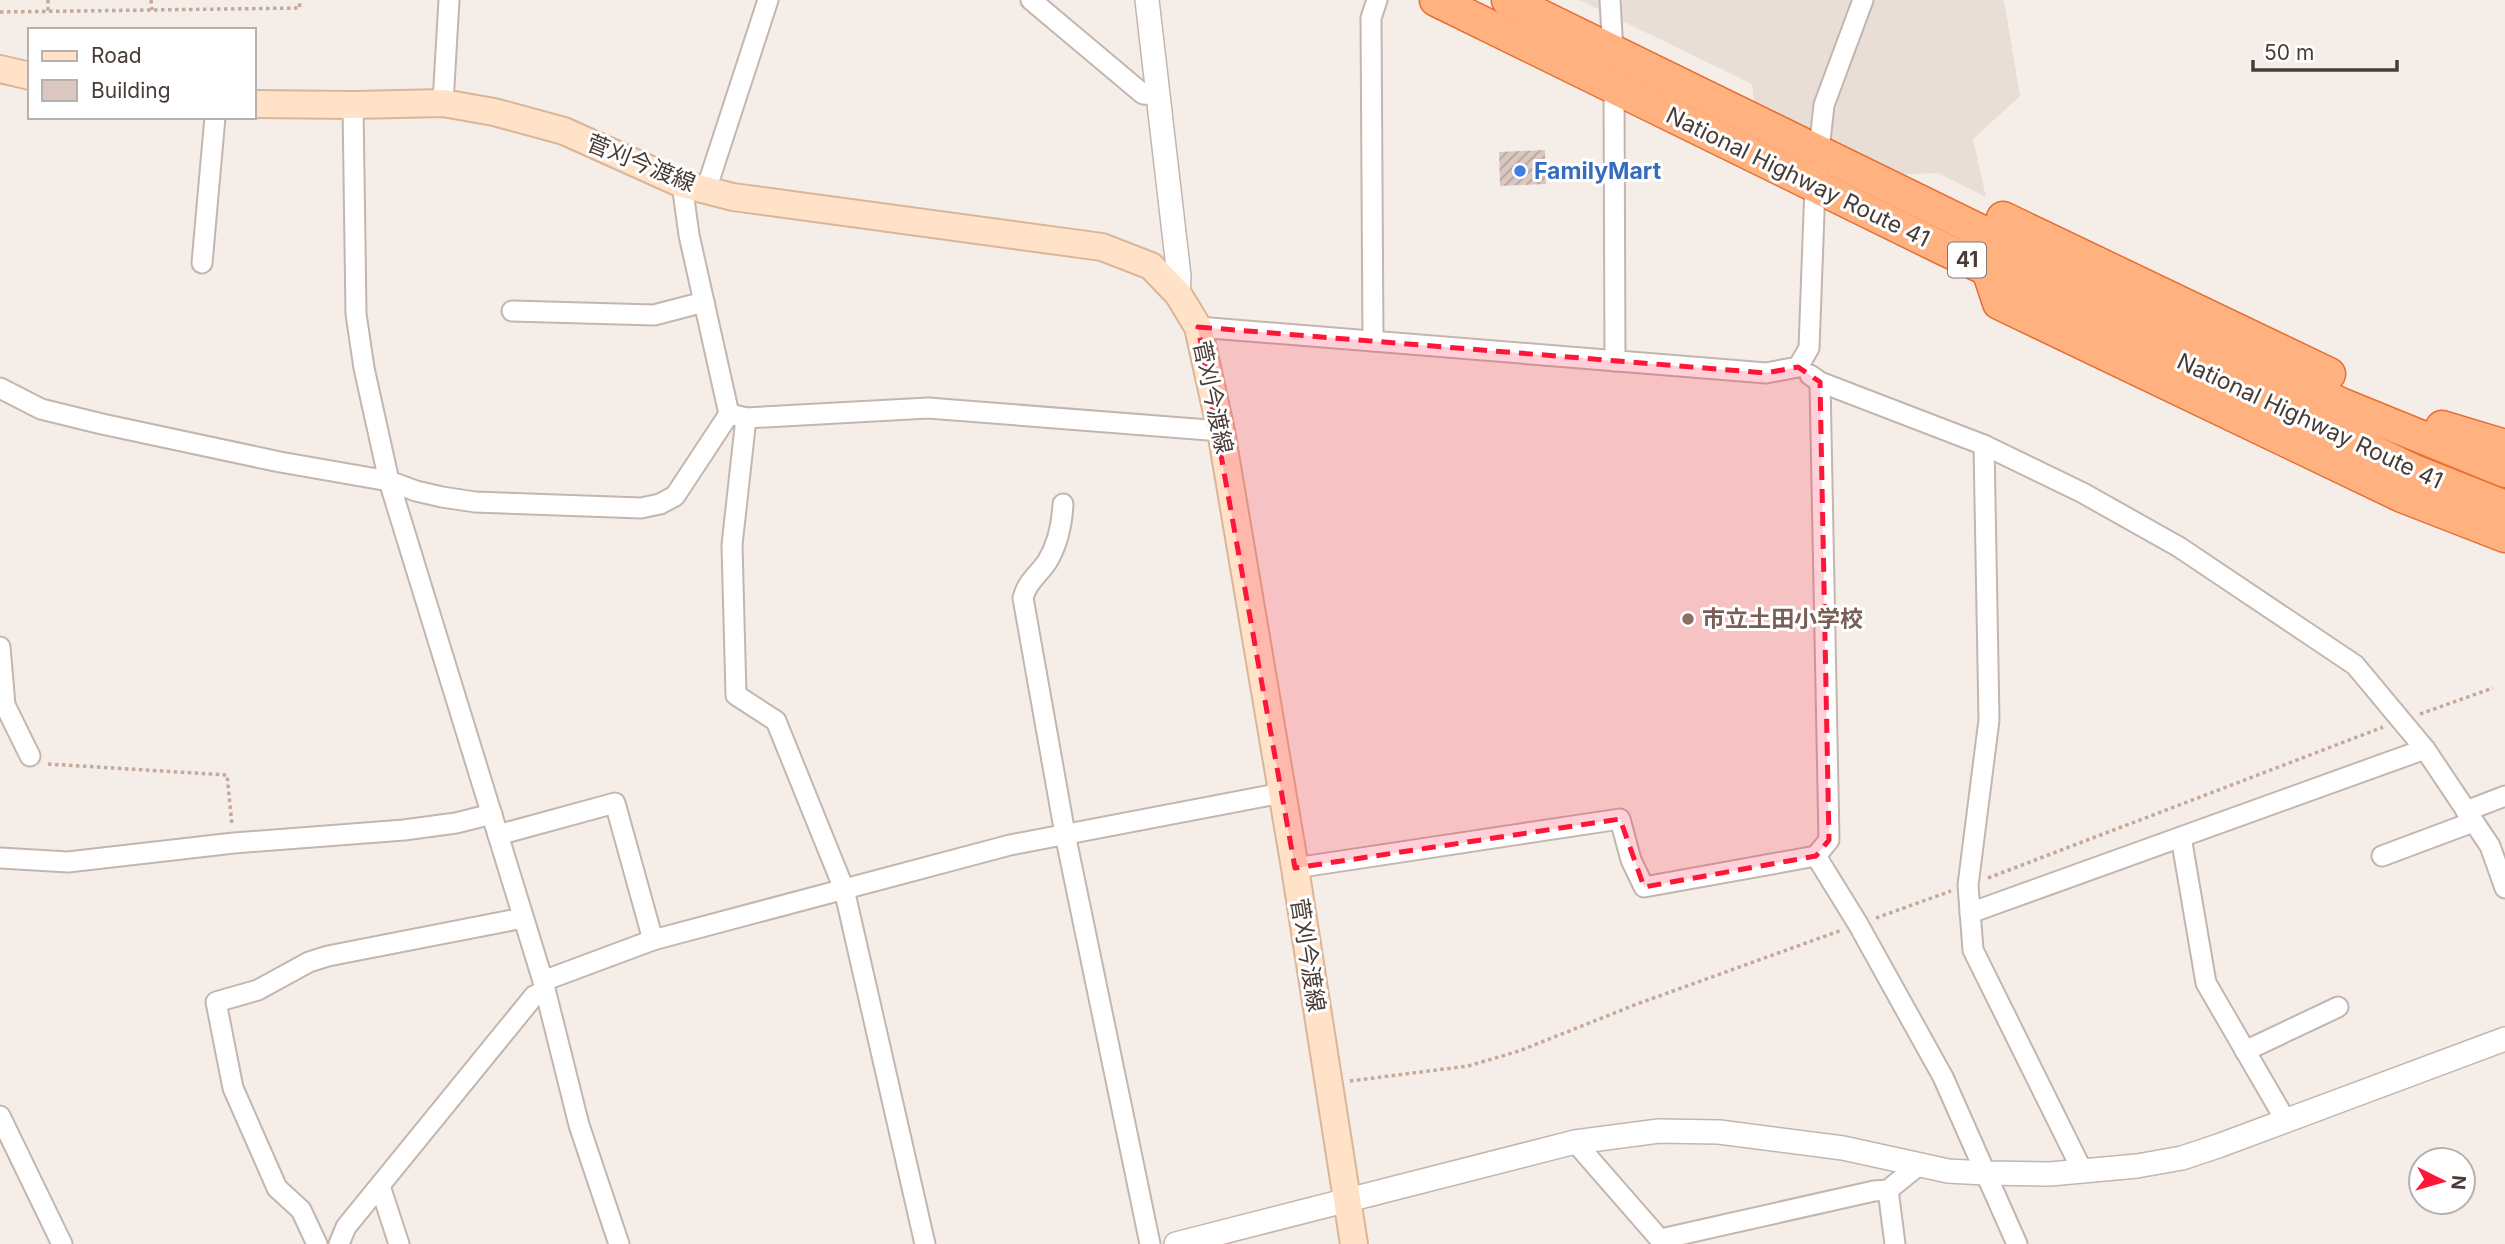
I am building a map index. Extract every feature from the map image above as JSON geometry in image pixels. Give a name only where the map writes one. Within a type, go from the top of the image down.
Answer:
[{"type":"highway","name":"National Highway Route 41","points":[[1436,0],[1988,270],[2412,470],[2505,507]]},
{"type":"highway","name":"National Highway Route 41","points":[[1508,0],[2199,338],[2343,405],[2505,471]]},
{"type":"highway","points":[[1880,182],[1928,182],[2427,422],[2505,446]]},
{"type":"highway","points":[[1988,270],[1999,303],[2402,496],[2505,536]]},
{"type":"main road","points":[[0,69],[28,76]]},
{"type":"main road","name":"菅刈今渡線","points":[[256,104],[443,103],[494,112],[564,131],[694,187],[733,197],[1102,247],[1152,266],[1178,294],[1198,327],[1221,431],[1295,868],[1354,1244]]},
{"type":"street","points":[[443,103],[449,0]]},
{"type":"street","points":[[768,0],[694,187],[690,235],[705,302],[738,416],[732,545],[736,695],[776,721],[844,889],[925,1244]]},
{"type":"street","points":[[1031,0],[1143,94],[1158,95]]},
{"type":"street","points":[[1147,0],[1179,276],[1178,294]]},
{"type":"street","points":[[1373,341],[1371,18],[1377,0]]},
{"type":"street","points":[[1609,0],[1613,51]]},
{"type":"street","points":[[1798,367],[1810,348],[1815,186],[1824,105],[1863,0]]},
{"type":"street","points":[[1614,87],[1615,360]]},
{"type":"street","points":[[353,105],[356,314],[364,368],[389,481],[544,986],[579,1125],[619,1244]]},
{"type":"street","points":[[202,263],[215,119]]},
{"type":"street","points":[[512,311],[654,315],[705,302]]},
{"type":"street","points":[[1198,327],[1766,373],[1798,367],[1820,382],[1984,445],[2083,493],[2179,547],[2355,664],[2425,749],[2490,846],[2505,888]]},
{"type":"street","points":[[1295,868],[1620,819],[1631,860],[1644,887],[1816,856],[1829,840],[1820,382]]},
{"type":"street","points":[[0,388],[41,409],[280,463],[389,481],[416,491],[475,502],[641,508],[660,504],[675,496],[738,416],[928,408],[1221,431]]},
{"type":"street","points":[[1984,445],[1989,720],[1968,885],[1973,950],[2082,1170]]},
{"type":"street","points":[[1063,504],[1061,532],[1046,562],[1026,587],[1023,598],[1065,834],[1150,1244]]},
{"type":"street","points":[[0,647],[5,705],[30,756]]},
{"type":"street","points":[[1970,913],[2425,749]]},
{"type":"street","points":[[339,1244],[346,1227],[544,986],[653,940],[1010,845],[1282,793]]},
{"type":"street","points":[[2382,856],[2469,816],[2505,796]]},
{"type":"street","points":[[498,835],[615,803],[653,940]]},
{"type":"street","points":[[0,858],[68,862],[234,843],[404,830],[456,823],[492,814]]},
{"type":"street","points":[[2181,837],[2206,983],[2286,1121]]},
{"type":"street","points":[[1816,856],[1858,924],[1943,1077],[2017,1244]]},
{"type":"street","points":[[317,1244],[301,1210],[277,1188],[233,1088],[216,1002],[258,990],[309,962],[328,956],[523,918]]},
{"type":"street","points":[[2245,1051],[2337,1007]]},
{"type":"street","points":[[1177,1244],[1575,1142],[1659,1131],[1719,1132],[1843,1148],[1948,1171],[2050,1174],[2137,1166],[2182,1157],[2505,1039]]},
{"type":"street","points":[[0,1116],[62,1244]]},
{"type":"street","points":[[1575,1142],[1663,1242],[1874,1191],[1888,1190],[1919,1165]]},
{"type":"street","points":[[380,1186],[399,1244]]},
{"type":"street","points":[[1888,1190],[1895,1244]]},
{"type":"path","points":[[48,0],[48,12]]},
{"type":"path","points":[[151,0],[152,10]]},
{"type":"path","points":[[0,12],[300,8],[299,0]]},
{"type":"path","points":[[1348,1081],[1468,1066],[1518,1051],[1637,1004],[1968,885],[2493,688]]},
{"type":"path","points":[[30,756],[46,764],[227,775],[234,843]]},
{"type":"highlighted area","points":[[1198,327],[1766,373],[1798,367],[1820,382],[1829,840],[1816,856],[1644,887],[1620,819],[1295,868]]},
{"type":"shaded area","points":[[1579,0],[2004,0],[2020,96],[1973,139],[1986,197],[1938,173],[1893,175],[1755,109],[1752,84]]},
{"type":"building","points":[[1545,150],[1546,184],[1500,186],[1499,152]]},
{"type":"place","name":"FamilyMart","points":[[1520,171]]},
{"type":"place","name":"市立土田小学校","points":[[1688,619]]}]
